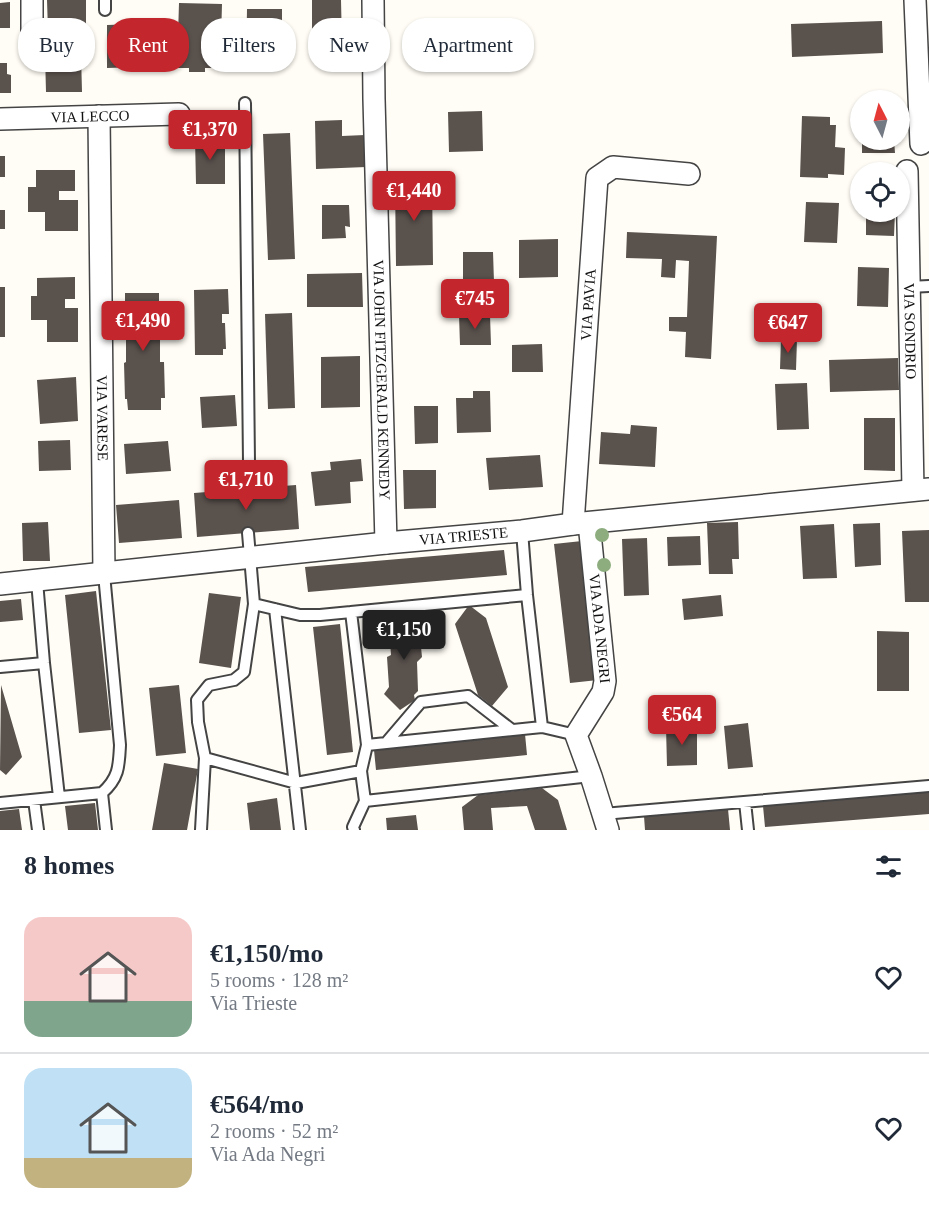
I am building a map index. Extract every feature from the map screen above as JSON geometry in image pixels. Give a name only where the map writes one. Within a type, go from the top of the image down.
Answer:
[{"type":"street","points":[[32,0],[32,18]]},
{"type":"street","name":"VIA JOHN FITZGERALD KENNEDY","points":[[373,0],[386,543]]},
{"type":"street","points":[[915,0],[921,144]]},
{"type":"street","name":"VIA LECCO","points":[[0,119],[179,114]]},
{"type":"street","name":"VIA VARESE","points":[[99,116],[104,574]]},
{"type":"street","name":"VIA PAVIA","points":[[581,524],[597,178],[613,167],[689,174]]},
{"type":"street","name":"VIA SONDRIO","points":[[910,200],[919,287],[921,490]]},
{"type":"street","name":"VIA TRIESTE","points":[[0,584],[921,490]]},
{"type":"street","name":"VIA ADA NEGRI","points":[[576,735],[603,692],[605,681],[581,524]]},
{"type":"street","points":[[576,735],[605,822]]},
{"type":"lane","points":[[245,102],[248,489]]},
{"type":"lane","points":[[522,531],[542,727]]},
{"type":"lane","points":[[201,830],[205,758],[196,700],[209,685],[234,680],[244,672],[254,604],[248,533]]},
{"type":"lane","points":[[0,803],[102,793],[112,784],[118,768],[120,745],[104,574]]},
{"type":"lane","points":[[37,581],[59,797]]},
{"type":"lane","points":[[254,604],[300,615],[320,615],[527,595]]},
{"type":"lane","points":[[275,609],[300,830]]},
{"type":"lane","points":[[351,612],[367,746],[361,771],[366,801],[353,827],[354,830]]},
{"type":"lane","points":[[0,667],[44,663]]},
{"type":"lane","points":[[386,744],[421,702],[468,696],[512,730]]},
{"type":"lane","points":[[367,746],[542,727],[576,735]]},
{"type":"lane","points":[[205,758],[296,783],[361,771]]},
{"type":"lane","points":[[366,801],[591,776]]},
{"type":"lane","points":[[605,822],[745,802],[929,786]]},
{"type":"lane","points":[[102,793],[106,830]]},
{"type":"lane","points":[[34,800],[38,830]]},
{"type":"lane","points":[[745,802],[748,830]]},
{"type":"building","points":[[47,0],[86,0],[86,18],[48,18]]},
{"type":"building","points":[[312,0],[341,0],[341,18],[312,18]]},
{"type":"building","points":[[10,2],[10,28],[0,28],[0,3]]},
{"type":"building","points":[[179,3],[222,4],[222,18],[201,18],[201,72],[189,72],[189,18],[179,18]]},
{"type":"building","points":[[247,9],[282,9],[282,18],[247,18]]},
{"type":"building","points":[[882,21],[883,53],[792,57],[791,24]]},
{"type":"building","points":[[0,63],[7,63],[7,74],[11,75],[11,93],[0,93]]},
{"type":"building","points":[[45,72],[81,72],[82,92],[46,92]]},
{"type":"building","points":[[482,111],[483,151],[449,152],[448,112]]},
{"type":"building","points":[[802,116],[830,117],[830,125],[836,125],[835,147],[845,148],[844,175],[828,174],[828,178],[800,177]]},
{"type":"building","points":[[342,120],[342,136],[365,135],[366,167],[316,169],[315,121]]},
{"type":"building","points":[[290,133],[295,259],[268,260],[263,134]]},
{"type":"building","points":[[225,137],[225,184],[196,184],[195,138]]},
{"type":"building","points":[[862,150],[895,150],[895,153],[862,153]]},
{"type":"building","points":[[0,156],[5,156],[5,177],[0,177]]},
{"type":"building","points":[[36,170],[75,170],[75,191],[59,191],[59,200],[78,200],[78,231],[45,231],[45,212],[28,212],[28,187],[36,187]]},
{"type":"building","points":[[432,179],[433,265],[396,266],[395,180]]},
{"type":"building","points":[[806,202],[839,203],[837,243],[804,242]]},
{"type":"building","points":[[322,205],[349,205],[350,227],[345,226],[346,238],[322,239]]},
{"type":"building","points":[[0,210],[5,210],[5,229],[0,229]]},
{"type":"building","points":[[866,222],[895,222],[894,236],[866,235]]},
{"type":"building","points":[[627,232],[717,236],[711,359],[685,357],[686,332],[669,331],[669,317],[687,317],[689,261],[676,260],[675,278],[661,277],[662,259],[626,258]]},
{"type":"building","points":[[558,239],[558,277],[519,278],[519,240]]},
{"type":"building","points":[[463,252],[493,252],[494,282],[463,282]]},
{"type":"building","points":[[858,267],[889,268],[888,307],[857,306]]},
{"type":"building","points":[[362,273],[363,307],[307,307],[307,274]]},
{"type":"building","points":[[75,277],[75,299],[65,299],[65,308],[78,308],[78,342],[47,342],[47,320],[31,320],[31,296],[37,296],[37,278]]},
{"type":"building","points":[[0,287],[5,287],[5,337],[0,337]]},
{"type":"building","points":[[228,289],[229,314],[222,314],[222,323],[225,323],[226,349],[223,349],[223,355],[195,355],[194,290]]},
{"type":"building","points":[[125,293],[159,293],[159,303],[162,303],[163,339],[160,339],[160,362],[164,362],[165,398],[161,398],[161,410],[128,410],[127,399],[125,399],[126,340],[123,340]]},
{"type":"building","points":[[292,313],[295,408],[268,409],[265,314]]},
{"type":"building","points":[[459,315],[490,315],[491,345],[460,345]]},
{"type":"building","points":[[781,338],[797,339],[796,370],[780,369]]},
{"type":"building","points":[[542,344],[543,372],[512,372],[512,345]]},
{"type":"building","points":[[360,356],[360,407],[321,408],[321,357]]},
{"type":"building","points":[[898,358],[899,390],[830,392],[829,360]]},
{"type":"building","points":[[76,377],[78,421],[40,424],[37,380]]},
{"type":"building","points":[[807,383],[809,429],[777,430],[775,384]]},
{"type":"building","points":[[473,391],[490,391],[491,432],[457,433],[456,398],[473,398]]},
{"type":"building","points":[[235,395],[237,426],[202,428],[200,397]]},
{"type":"building","points":[[414,406],[438,406],[438,443],[415,444]]},
{"type":"building","points":[[864,418],[895,418],[895,471],[864,470]]},
{"type":"building","points":[[631,425],[657,427],[655,467],[599,464],[601,432],[630,434]]},
{"type":"building","points":[[70,440],[71,470],[39,471],[38,441]]},
{"type":"building","points":[[168,441],[171,471],[126,474],[124,444]]},
{"type":"building","points":[[540,455],[543,487],[489,490],[486,458]]},
{"type":"building","points":[[361,459],[363,481],[350,482],[351,503],[315,506],[311,472],[331,470],[330,462]]},
{"type":"building","points":[[403,470],[436,470],[436,508],[404,509]]},
{"type":"building","points":[[296,485],[299,529],[197,537],[194,493]]},
{"type":"building","points":[[179,500],[182,538],[119,543],[116,505]]},
{"type":"building","points":[[48,522],[50,561],[23,561],[22,523]]},
{"type":"building","points":[[738,522],[739,559],[732,559],[733,574],[709,574],[707,523]]},
{"type":"building","points":[[880,523],[881,565],[855,567],[853,524]]},
{"type":"building","points":[[834,524],[837,578],[803,579],[800,526]]},
{"type":"building","points":[[929,530],[929,602],[905,602],[902,531]]},
{"type":"building","points":[[700,536],[701,565],[668,566],[667,537]]},
{"type":"building","points":[[647,538],[649,595],[624,596],[622,539]]},
{"type":"building","points":[[582,541],[598,680],[570,683],[554,544]]},
{"type":"building","points":[[504,550],[507,575],[308,592],[305,567]]},
{"type":"building","points":[[96,591],[111,730],[79,733],[65,595]]},
{"type":"building","points":[[209,593],[241,597],[231,668],[199,663]]},
{"type":"building","points":[[721,595],[723,616],[684,620],[682,599]]},
{"type":"building","points":[[21,599],[23,620],[0,622],[0,601]]},
{"type":"building","points":[[469,605],[486,618],[508,687],[492,706],[478,695],[455,624]]},
{"type":"building","points":[[405,611],[419,627],[422,657],[417,662],[418,691],[414,695],[415,700],[400,710],[384,694],[389,687],[387,657],[391,655],[389,626]]},
{"type":"building","points":[[340,624],[353,752],[327,755],[313,627]]},
{"type":"building","points":[[877,631],[909,632],[909,691],[877,691]]},
{"type":"building","points":[[1,685],[22,757],[6,775],[0,770]]},
{"type":"building","points":[[179,685],[186,753],[156,756],[149,688]]},
{"type":"building","points":[[748,723],[753,767],[728,769],[724,726]]},
{"type":"building","points":[[697,726],[697,765],[667,766],[666,727]]},
{"type":"building","points":[[525,734],[527,755],[376,770],[374,750]]},
{"type":"building","points":[[164,763],[198,769],[187,830],[152,830]]},
{"type":"building","points":[[542,788],[558,800],[567,830],[535,830],[527,806],[491,808],[493,830],[464,830],[462,807],[478,795]]},
{"type":"building","points":[[929,792],[929,814],[765,827],[763,806]]},
{"type":"building","points":[[277,798],[281,830],[250,830],[247,803]]},
{"type":"building","points":[[95,803],[98,830],[68,830],[65,806]]},
{"type":"building","points":[[19,809],[22,830],[0,830],[0,811]]},
{"type":"building","points":[[728,809],[730,830],[645,830],[644,816]]},
{"type":"building","points":[[416,815],[418,830],[387,830],[386,818]]}]
